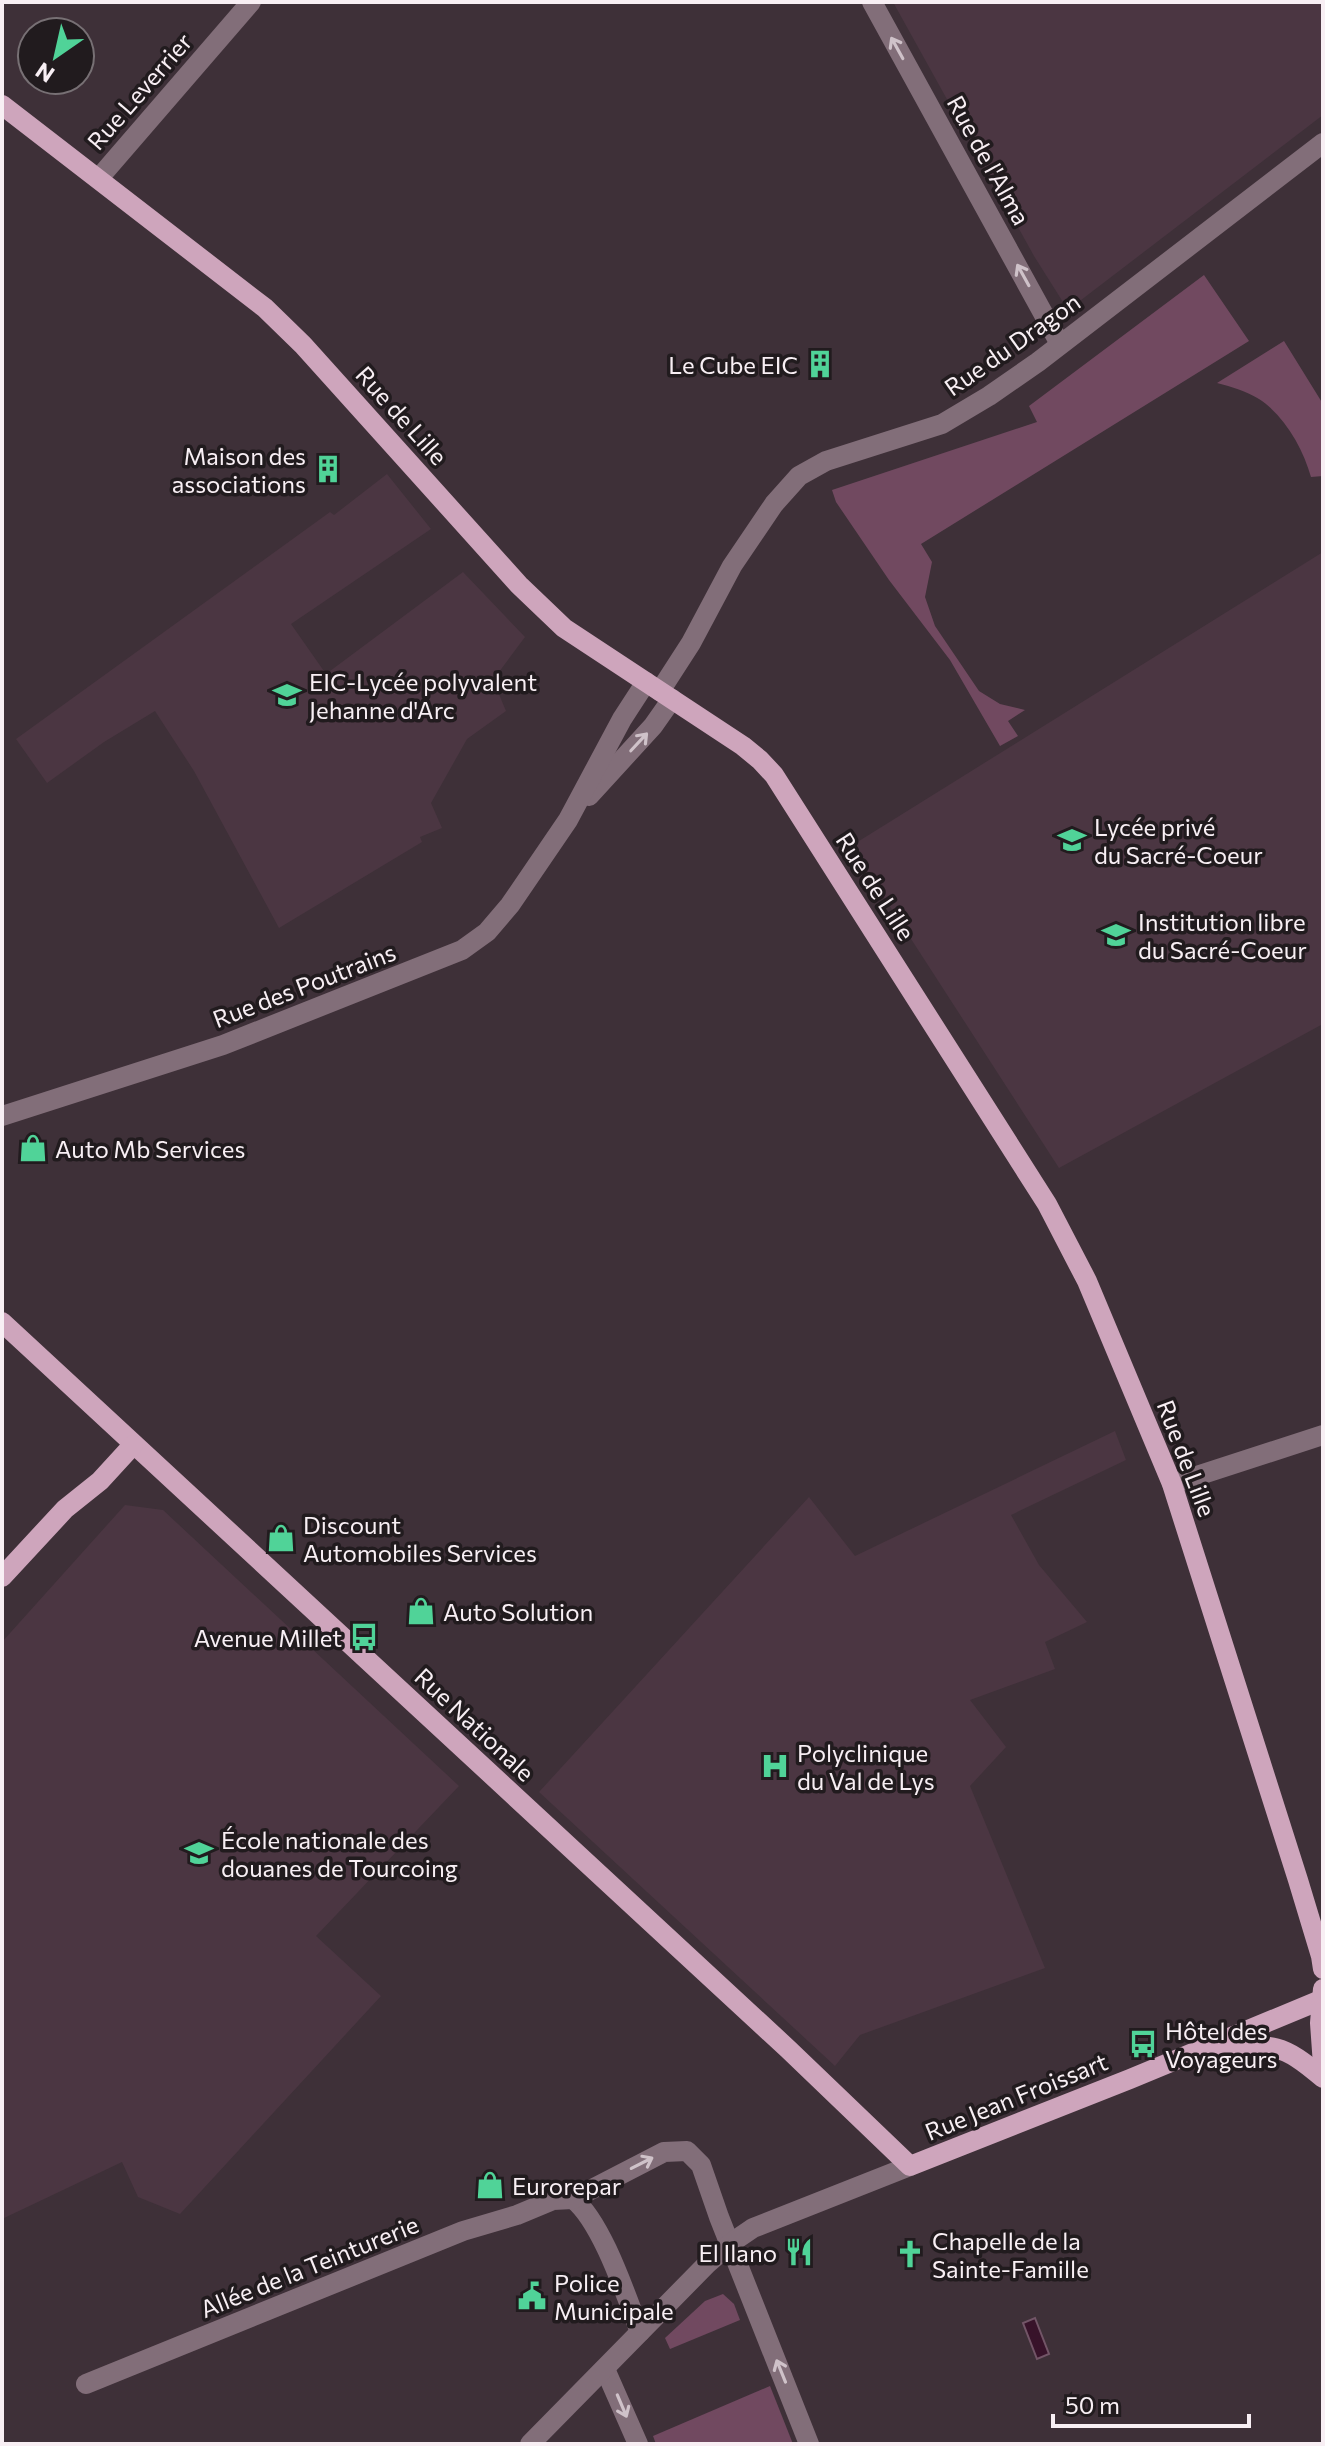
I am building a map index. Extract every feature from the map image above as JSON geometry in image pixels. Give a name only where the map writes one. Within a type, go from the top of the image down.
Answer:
[{"type":"main road","name":"Rue de Lille","points":[[2,105],[265,308],[303,345],[535,602],[564,628],[743,746],[767,766],[1060,1227],[1093,1295],[1172,1484],[1298,1880],[1323,1969]]},
{"type":"main road","name":"Rue Nationale","points":[[2,1322],[764,2027],[910,2166]]},
{"type":"main road","points":[[2,1577],[65,1509],[100,1481],[133,1445]]},
{"type":"main road","points":[[1323,1989],[1320,2030],[1323,2065]]},
{"type":"main road","name":"Rue Jean Froissart","points":[[910,2166],[1323,1999]]},
{"type":"main road","points":[[1202,2049],[1257,2045],[1275,2047],[1300,2059],[1323,2078]]},
{"type":"street","name":"Rue Leverrier","points":[[99,178],[251,2]]},
{"type":"street","name":"Rue de l'Alma","points":[[872,2],[1060,344]]},
{"type":"street","name":"Rue du Dragon","points":[[659,691],[691,643],[732,566],[774,504],[799,476],[826,461],[942,424],[989,396],[1323,143]]},
{"type":"street","name":"Rue des Poutrains","points":[[568,820],[647,733],[659,691]]},
{"type":"street","name":"Rue des Poutrains","points":[[2,1116],[223,1045],[476,942],[498,920],[568,820],[622,719],[659,691]]},
{"type":"street","points":[[1172,1484],[1323,1435]]},
{"type":"street","name":"Allée de la Teinturerie","points":[[86,2384],[463,2231],[563,2200],[664,2152],[687,2151],[701,2165],[809,2444]]},
{"type":"street","name":"Rue Jean Froissart","points":[[530,2444],[731,2243],[753,2228],[910,2166]]},
{"type":"street","points":[[563,2200],[584,2207],[599,2232],[640,2332]]},
{"type":"street","points":[[605,2369],[638,2444]]},
{"type":"shaded area","points":[[893,2],[1323,2],[1323,115],[1068,310],[1034,256]]},
{"type":"shaded area","points":[[1204,275],[1249,341],[921,544],[932,562],[925,597],[935,626],[979,691],[1000,704],[1025,710],[1008,721],[1018,736],[1000,746],[950,660],[889,580],[836,502],[832,490],[1037,422],[1029,406]]},
{"type":"shaded area","points":[[1284,341],[1323,404],[1323,476],[1311,477],[1292,434],[1268,406],[1249,394],[1217,383]]},
{"type":"shaded area","name":"EIC-Lycée polyvalent Jehanne d'Arc","points":[[387,474],[431,529],[291,624],[326,674],[463,572],[525,637],[493,680],[506,711],[467,739],[431,803],[442,828],[420,837],[422,842],[279,928],[194,771],[155,711],[104,742],[47,783],[16,739],[330,512],[334,515]]},
{"type":"shaded area","name":"Institution libre du Sacré-Coeur","points":[[1323,552],[1323,1027],[1321,1025],[1059,1168],[851,846]]},
{"type":"shaded area","name":"Polyclinique du Val de Lys","points":[[1115,1431],[1126,1460],[1011,1515],[1039,1565],[1087,1622],[1045,1642],[1055,1669],[970,1700],[1006,1747],[970,1786],[1045,1968],[860,2035],[835,2066],[539,1792],[809,1497],[855,1556]]},
{"type":"shaded area","name":"École nationale des douanes de Tourcoing","points":[[125,1505],[163,1510],[459,1786],[316,1936],[381,1996],[180,2214],[138,2197],[122,2162],[2,2219],[2,1642]]},
{"type":"shaded area","points":[[723,2294],[734,2304],[740,2320],[670,2349],[665,2338],[705,2301]]},
{"type":"shaded area","points":[[1035,2318],[1049,2354],[1037,2359],[1023,2323]]},
{"type":"shaded area","points":[[770,2386],[793,2444],[656,2444],[653,2436]]},
{"type":"place","name":"Le Cube EIC","points":[[820,364]]},
{"type":"place","name":"Maison des associations","points":[[328,469]]},
{"type":"place","name":"EIC-Lycée polyvalent Jehanne d'Arc","points":[[287,695]]},
{"type":"place","name":"Lycée privé du Sacré-Coeur","points":[[1072,840]]},
{"type":"place","name":"Institution libre du Sacré-Coeur","points":[[1116,935]]},
{"type":"place","name":"Auto Mb Services","points":[[33,1148]]},
{"type":"place","name":"Discount Automobiles Services","points":[[281,1538]]},
{"type":"place","name":"Auto Solution","points":[[421,1611]]},
{"type":"place","name":"Avenue Millet","points":[[364,1637]]},
{"type":"place","name":"Polyclinique du Val de Lys","points":[[775,1766]]},
{"type":"place","name":"École nationale des douanes de Tourcoing","points":[[199,1853]]},
{"type":"place","name":"Hôtel des Voyageurs","points":[[1143,2044]]},
{"type":"place","name":"Eurorepar","points":[[490,2185]]},
{"type":"place","name":"El Ilano","points":[[799,2252]]},
{"type":"place","name":"Chapelle de la Sainte-Famille","points":[[910,2254]]},
{"type":"place","name":"Police Municipale","points":[[532,2296]]}]
